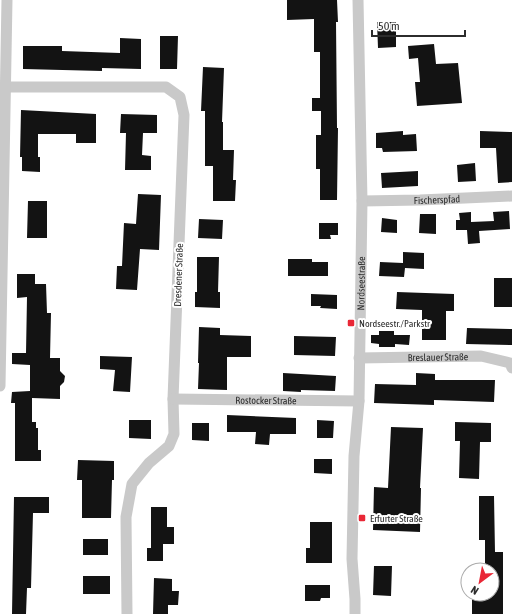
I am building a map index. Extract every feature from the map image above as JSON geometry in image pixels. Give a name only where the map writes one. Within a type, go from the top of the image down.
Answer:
[{"type":"street","points":[[0,386],[7,0]]},
{"type":"street","name":"Nordseestraße","points":[[355,614],[352,559],[354,456],[359,401],[362,201],[358,0]]},
{"type":"street","name":"Dresdener Straße","points":[[6,87],[166,87],[180,97],[184,115],[173,399],[174,434],[169,446],[149,463],[132,484],[126,517],[127,614]]},
{"type":"street","name":"Fischerspfad","points":[[362,201],[512,196]]},
{"type":"street","name":"Breslauer Straße","points":[[359,358],[482,356],[510,363],[512,368]]},
{"type":"street","name":"Rostocker Straße","points":[[173,399],[359,401]]},
{"type":"building","points":[[287,0],[337,0],[337,200],[320,200],[320,169],[316,169],[316,135],[321,135],[321,111],[312,111],[312,98],[320,98],[320,52],[314,52],[314,19],[287,20]]},
{"type":"building","points":[[377,22],[396,22],[396,47],[378,48]]},
{"type":"building","points":[[160,36],[178,36],[177,69],[160,69]]},
{"type":"building","points":[[120,38],[141,39],[141,69],[102,68],[102,71],[23,69],[23,46],[62,46],[62,51],[120,53]]},
{"type":"building","points":[[434,44],[436,64],[458,63],[462,103],[417,106],[415,82],[420,82],[418,58],[409,59],[408,46]]},
{"type":"building","points":[[203,67],[224,68],[222,122],[223,150],[234,150],[233,180],[236,180],[235,201],[213,201],[213,166],[205,166],[205,111],[201,111]]},
{"type":"building","points":[[21,110],[96,114],[96,143],[76,143],[76,134],[38,134],[38,157],[40,157],[40,172],[22,171],[22,157],[20,157]]},
{"type":"building","points":[[121,114],[157,115],[157,133],[143,133],[142,155],[151,156],[151,170],[125,170],[126,133],[120,133]]},
{"type":"building","points":[[403,131],[403,135],[416,134],[417,151],[383,152],[382,148],[376,148],[376,133]]},
{"type":"building","points":[[480,131],[512,132],[512,182],[498,183],[496,148],[480,148]]},
{"type":"building","points":[[475,163],[476,181],[458,182],[457,165]]},
{"type":"building","points":[[418,171],[418,186],[382,188],[381,173]]},
{"type":"building","points":[[138,194],[161,195],[159,250],[140,249],[137,290],[116,289],[117,266],[122,266],[124,223],[136,224]]},
{"type":"building","points":[[28,201],[47,201],[47,238],[27,238]]},
{"type":"building","points":[[509,211],[510,229],[479,231],[480,243],[468,244],[467,230],[456,230],[456,220],[460,220],[459,213],[471,212],[471,222],[494,221],[493,212]]},
{"type":"building","points":[[420,214],[436,214],[436,234],[419,233]]},
{"type":"building","points":[[382,218],[397,220],[397,233],[381,232]]},
{"type":"building","points":[[199,219],[223,220],[222,239],[198,238]]},
{"type":"building","points":[[319,223],[338,223],[338,235],[330,235],[331,239],[319,239]]},
{"type":"building","points":[[403,252],[424,253],[424,269],[405,268],[404,277],[379,276],[380,262],[403,263]]},
{"type":"building","points":[[197,257],[219,257],[218,292],[220,292],[220,308],[195,307],[195,292],[197,292]]},
{"type":"building","points":[[288,259],[312,259],[312,262],[328,262],[328,276],[288,276]]},
{"type":"building","points":[[17,274],[35,274],[35,284],[46,284],[47,313],[51,313],[50,358],[60,358],[60,371],[65,376],[64,382],[60,386],[60,399],[32,398],[32,422],[36,422],[36,428],[38,428],[38,450],[41,450],[41,461],[15,461],[15,403],[11,403],[12,392],[30,391],[30,365],[12,364],[12,353],[26,353],[27,297],[17,298]]},
{"type":"building","points":[[494,278],[512,278],[512,307],[494,307]]},
{"type":"building","points":[[397,292],[454,294],[454,311],[446,311],[446,340],[422,340],[422,310],[396,309]]},
{"type":"building","points":[[311,294],[337,295],[337,309],[311,306]]},
{"type":"building","points":[[199,327],[220,328],[220,335],[251,336],[251,357],[227,357],[227,390],[198,389]]},
{"type":"building","points":[[467,328],[512,329],[512,345],[466,344]]},
{"type":"building","points":[[379,331],[394,331],[394,335],[410,335],[409,345],[395,344],[395,347],[379,347],[379,344],[371,343],[371,335],[379,335]]},
{"type":"building","points":[[294,336],[336,337],[335,356],[294,355]]},
{"type":"building","points":[[100,356],[132,357],[130,392],[113,391],[115,370],[100,369]]},
{"type":"building","points":[[283,373],[336,376],[335,391],[283,391]]},
{"type":"building","points":[[416,373],[435,374],[435,380],[495,380],[494,402],[434,400],[434,405],[374,403],[375,384],[416,385]]},
{"type":"building","points":[[227,415],[296,418],[296,434],[270,434],[269,445],[255,444],[256,432],[227,432]]},
{"type":"building","points":[[129,420],[151,420],[151,439],[129,438]]},
{"type":"building","points":[[317,420],[334,421],[333,438],[317,438]]},
{"type":"building","points":[[455,422],[491,423],[491,442],[480,442],[479,479],[459,478],[460,441],[455,441]]},
{"type":"building","points":[[192,423],[209,423],[209,441],[192,440]]},
{"type":"building","points":[[391,427],[423,428],[420,488],[420,532],[373,530],[374,487],[388,488]]},
{"type":"building","points":[[314,459],[332,459],[332,474],[314,473]]},
{"type":"building","points":[[78,460],[114,461],[111,518],[82,518],[82,480],[77,480]]},
{"type":"building","points":[[479,496],[494,496],[495,552],[503,552],[503,614],[472,614],[472,602],[500,602],[500,562],[485,562],[485,540],[479,540]]},
{"type":"building","points":[[14,497],[49,497],[49,513],[33,513],[31,588],[27,588],[26,614],[12,614]]},
{"type":"building","points":[[151,507],[167,507],[167,527],[174,527],[174,544],[163,544],[163,561],[147,561],[147,548],[151,548]]},
{"type":"building","points":[[310,522],[332,522],[332,563],[306,563],[306,548],[310,548]]},
{"type":"building","points":[[83,539],[108,539],[108,555],[83,555]]},
{"type":"building","points":[[374,566],[392,566],[391,596],[373,595]]},
{"type":"building","points":[[83,576],[110,576],[110,594],[83,594]]},
{"type":"building","points":[[154,578],[172,579],[172,591],[179,591],[178,605],[168,605],[168,614],[153,614]]},
{"type":"building","points":[[305,585],[330,585],[330,598],[321,598],[320,601],[305,601]]},
{"type":"place","name":"Nordseestr./Parkstr","points":[[351,323]]},
{"type":"place","name":"Erfurter Straße","points":[[362,518]]}]
